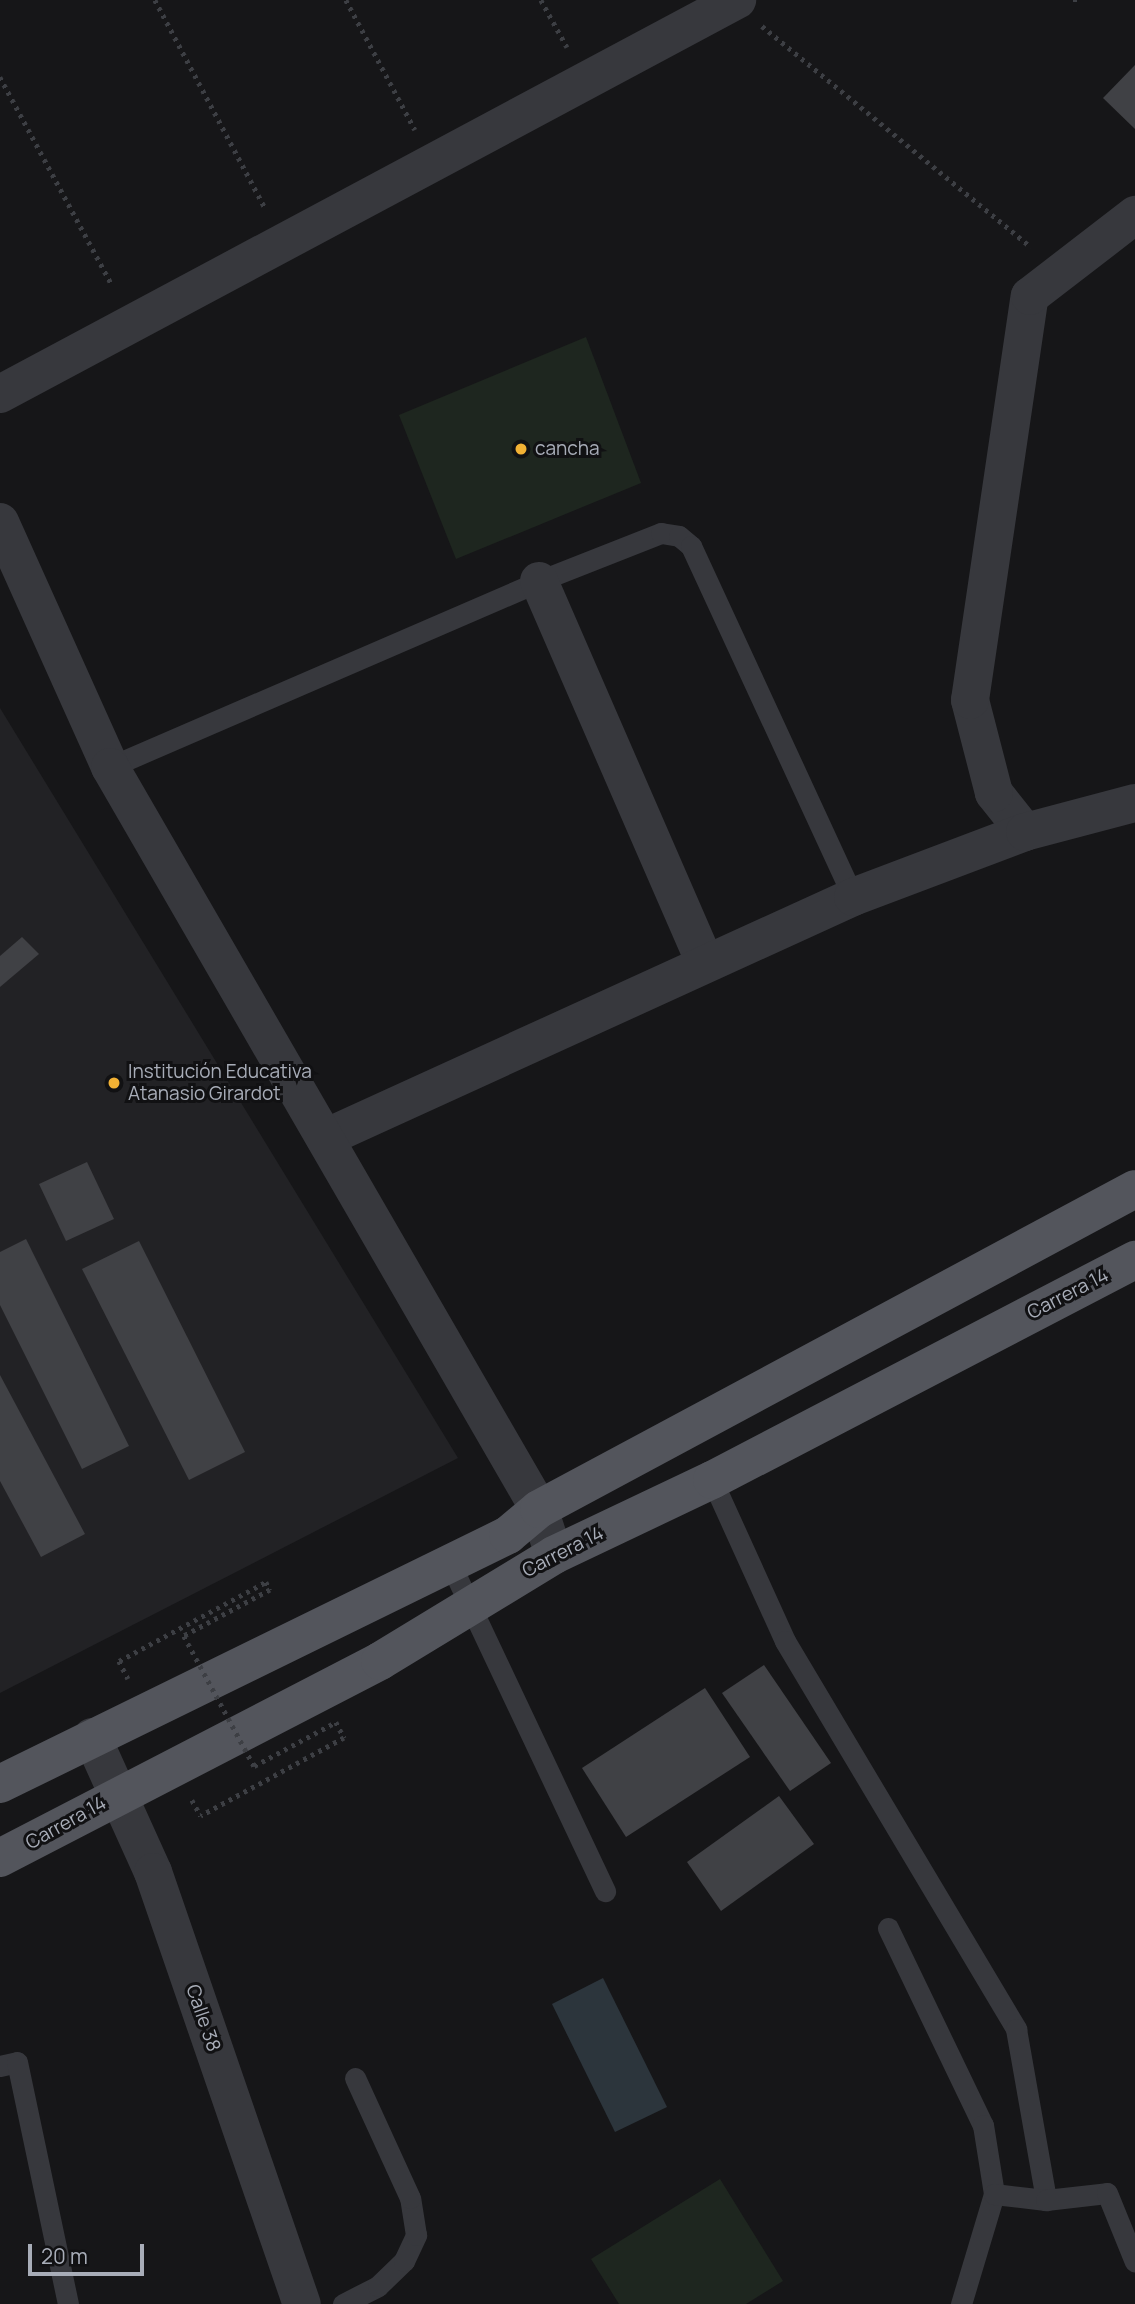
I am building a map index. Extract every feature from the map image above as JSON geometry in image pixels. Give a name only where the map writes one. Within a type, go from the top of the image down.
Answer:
[{"type":"main road","name":"Carrera 14","points":[[0,1784],[508,1535],[539,1509],[1135,1189]]},
{"type":"main road","name":"Carrera 14","points":[[0,1858],[380,1661],[469,1602],[554,1555],[712,1480],[1135,1260]]},
{"type":"street","points":[[0,394],[735,1]]},
{"type":"street","points":[[1025,832],[994,793],[970,700],[1030,296],[1135,215]]},
{"type":"street","points":[[0,522],[110,767],[539,1509],[554,1555]]},
{"type":"street","points":[[539,581],[705,963]]},
{"type":"street","points":[[325,1138],[852,897],[1025,832],[1135,803]]},
{"type":"street","name":"Calle 38","points":[[92,1737],[152,1872],[302,2304]]},
{"type":"lane","points":[[110,767],[539,581],[661,533],[679,536],[691,546],[852,897]]},
{"type":"lane","points":[[712,1480],[785,1641],[1016,2029],[1046,2200]]},
{"type":"lane","points":[[450,1563],[605,1891]]},
{"type":"lane","points":[[888,1928],[983,2125],[994,2194],[961,2304]]},
{"type":"lane","points":[[0,2066],[17,2062],[68,2304]]},
{"type":"lane","points":[[344,2304],[378,2286],[404,2261],[416,2235],[410,2198],[355,2078]]},
{"type":"lane","points":[[994,2194],[1046,2200],[1107,2193],[1135,2262]]},
{"type":"path","points":[[155,0],[265,208]]},
{"type":"path","points":[[346,0],[417,134]]},
{"type":"path","points":[[541,0],[572,57]]},
{"type":"path","points":[[1073,0],[1079,0]]},
{"type":"path","points":[[735,1],[1061,272]]},
{"type":"path","points":[[0,77],[111,283]]},
{"type":"path","points":[[119,1661],[265,1582],[270,1590],[184,1636],[254,1766],[336,1722],[344,1738],[201,1816]]},
{"type":"shaded area","name":"cancha","points":[[586,337],[641,483],[456,559],[399,415]]},
{"type":"shaded area","name":"Institución Educativa Atanasio Girardot","points":[[0,708],[458,1458],[0,1693]]},
{"type":"shaded area","points":[[603,1978],[667,2107],[615,2132],[552,2004]]},
{"type":"shaded area","points":[[720,2179],[783,2281],[746,2304],[619,2304],[591,2259]]},
{"type":"building","points":[[1135,65],[1135,129],[1103,98]]},
{"type":"building","points":[[22,937],[39,954],[0,987],[0,956]]},
{"type":"building","points":[[87,1162],[114,1219],[66,1241],[39,1184]]},
{"type":"building","points":[[26,1239],[129,1446],[82,1469],[0,1305],[0,1252]]},
{"type":"building","points":[[139,1241],[245,1452],[189,1480],[82,1269]]},
{"type":"building","points":[[0,1375],[85,1534],[41,1557],[0,1481]]},
{"type":"building","points":[[764,1665],[831,1763],[790,1791],[722,1693]]},
{"type":"building","points":[[705,1688],[750,1757],[626,1837],[582,1768]]},
{"type":"building","points":[[779,1796],[814,1844],[721,1911],[687,1862]]},
{"type":"place","name":"cancha","points":[[521,449]]},
{"type":"place","name":"Institución Educativa Atanasio Girardot","points":[[114,1083]]}]
